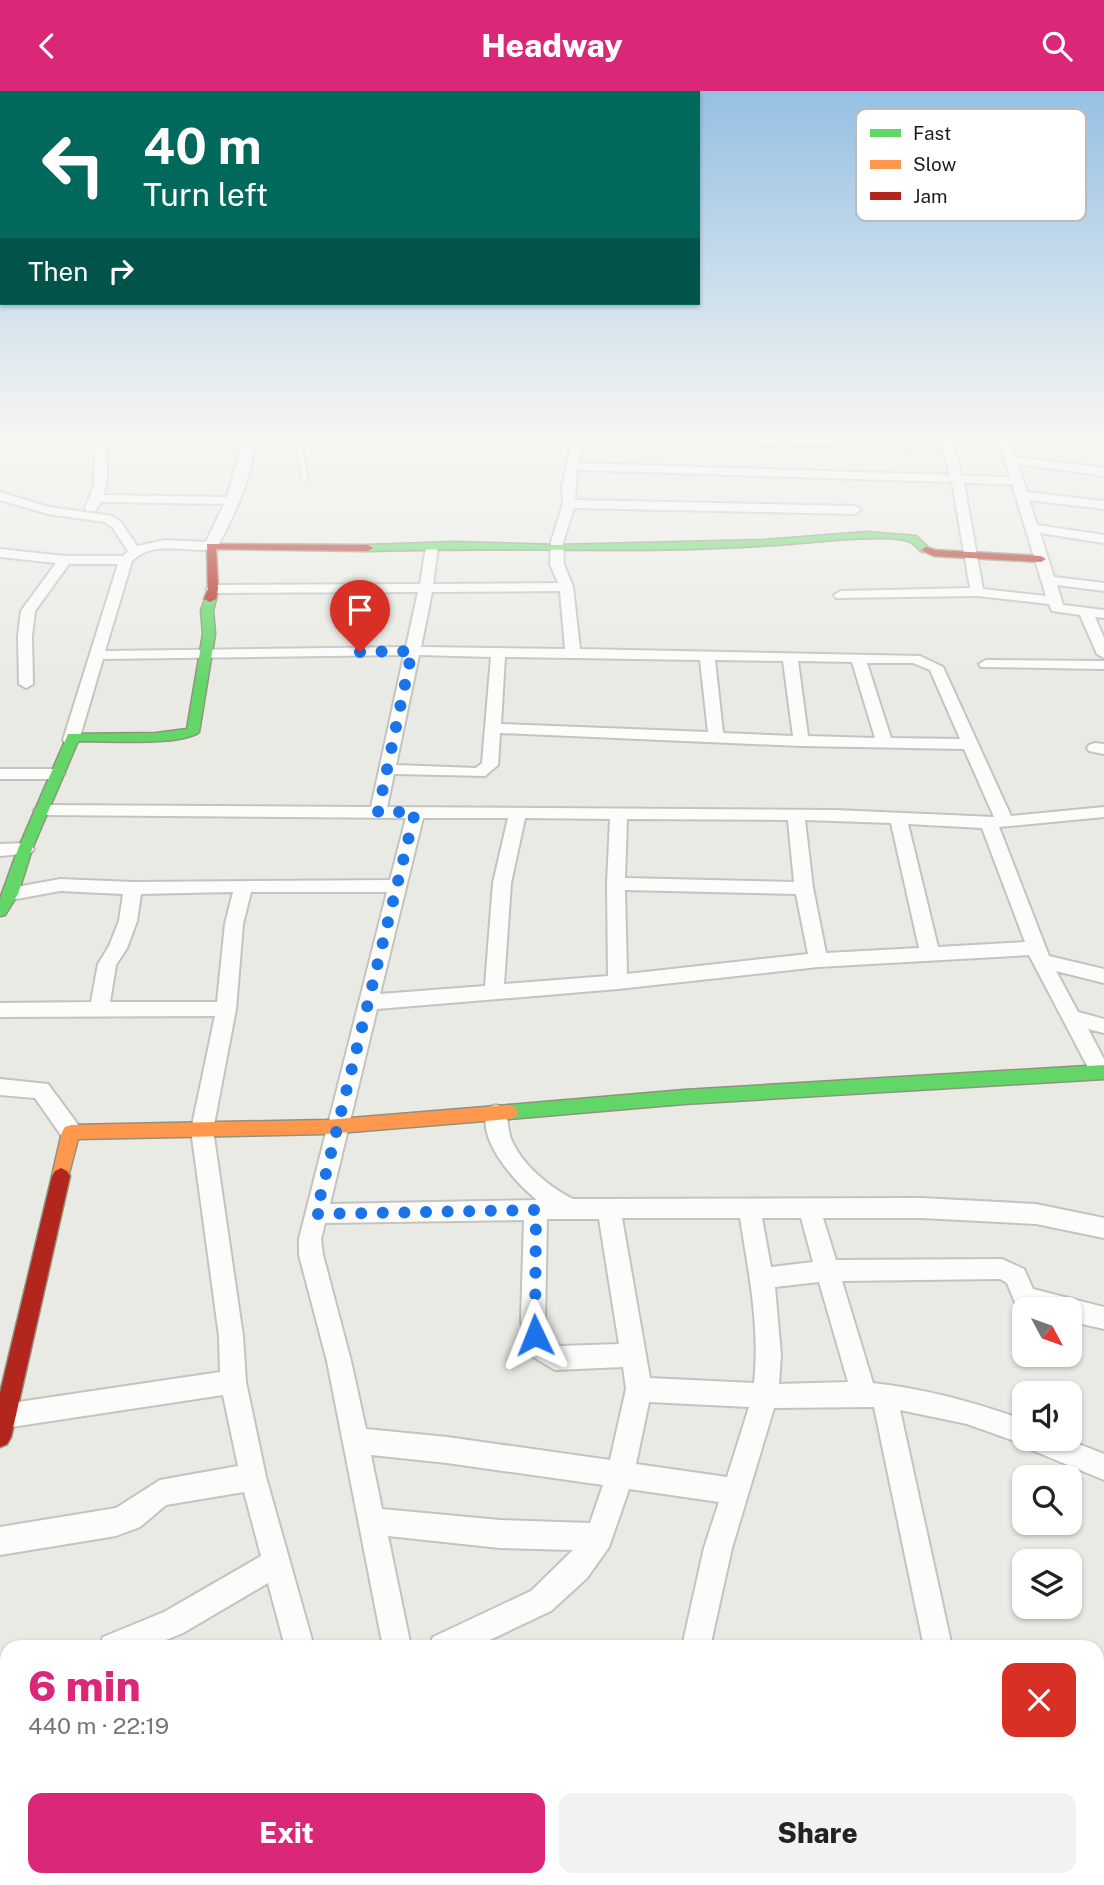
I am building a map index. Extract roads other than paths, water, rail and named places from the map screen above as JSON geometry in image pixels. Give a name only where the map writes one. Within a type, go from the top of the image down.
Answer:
[{"type":"street","points":[[0,911],[11,894],[25,849],[71,740],[130,555],[117,525],[92,516]]},
{"type":"street","points":[[71,740],[72,737],[156,737],[193,732],[209,634],[207,611],[213,589],[212,546],[226,516]]},
{"type":"street","points":[[566,516],[557,548],[559,575],[566,587],[573,655]]},
{"type":"street","points":[[963,516],[977,592]]},
{"type":"street","points":[[1027,516],[1058,608],[1104,614]]},
{"type":"street","points":[[1031,528],[1104,539]]},
{"type":"street","points":[[1,554],[65,560],[130,555],[154,545],[285,549],[455,545],[557,548],[765,543],[884,535],[912,538],[928,552],[1041,559]]},
{"type":"street","points":[[378,812],[426,588],[432,547]]},
{"type":"street","points":[[26,684],[25,636],[28,611],[65,560]]},
{"type":"street","points":[[1048,580],[1104,587]]},
{"type":"street","points":[[213,589],[566,587]]},
{"type":"street","points":[[841,595],[977,592],[1055,601]]},
{"type":"street","points":[[1086,612],[1104,654]]},
{"type":"street","points":[[71,1132],[339,1126],[684,1097],[1102,1072],[1038,954],[971,744],[936,667],[915,659],[858,657],[412,651],[97,655]]},
{"type":"street","points":[[387,769],[484,772],[490,765],[498,653]]},
{"type":"street","points":[[707,655],[716,736]]},
{"type":"street","points":[[790,657],[801,741]]},
{"type":"street","points":[[858,657],[885,743]]},
{"type":"street","points":[[986,664],[1104,665]]},
{"type":"street","points":[[494,729],[801,741],[971,744]]},
{"type":"street","points":[[0,774],[57,774]]},
{"type":"street","points":[[41,810],[796,815],[997,823],[1104,812]]},
{"type":"street","points":[[396,1640],[340,1361],[311,1255],[310,1239],[415,812]]},
{"type":"street","points":[[494,993],[502,883],[518,813]]},
{"type":"street","points":[[618,982],[616,884],[619,813]]},
{"type":"street","points":[[796,815],[804,888],[818,960]]},
{"type":"street","points":[[898,817],[930,954]]},
{"type":"street","points":[[0,850],[25,849]]},
{"type":"street","points":[[616,884],[804,888]]},
{"type":"street","points":[[11,894],[60,885],[133,888],[398,885]]},
{"type":"street","points":[[244,886],[234,924],[226,1009],[201,1130],[231,1336],[233,1382],[253,1477],[298,1640]]},
{"type":"street","points":[[99,1010],[107,964],[118,948],[128,921],[133,888]]},
{"type":"street","points":[[370,1002],[618,982],[818,960],[930,954],[1038,954],[1104,976]]},
{"type":"street","points":[[0,1010],[226,1009]]},
{"type":"street","points":[[1071,1018],[1104,1026]]},
{"type":"street","points":[[0,1087],[41,1090],[71,1132],[3,1427],[233,1382]]},
{"type":"street","points":[[496,1113],[499,1135],[511,1159],[554,1200],[571,1209]]},
{"type":"street","points":[[316,1214],[749,1207],[921,1208],[1036,1214],[1104,1228]]},
{"type":"street","points":[[698,1640],[718,1548],[765,1396],[769,1355],[762,1278],[749,1207]]},
{"type":"street","points":[[808,1208],[825,1271],[874,1395],[936,1640]]},
{"type":"street","points":[[458,1640],[541,1601],[577,1568],[599,1537],[620,1475],[639,1389],[609,1209]]},
{"type":"street","points":[[536,1210],[533,1321],[539,1347],[555,1358],[634,1355]]},
{"type":"street","points":[[762,1278],[825,1271],[1002,1269],[1016,1276],[1024,1297]]},
{"type":"street","points":[[1082,1312],[1104,1318]]},
{"type":"street","points":[[639,1389],[765,1396],[874,1395],[967,1412],[1012,1429]]},
{"type":"street","points":[[355,1441],[447,1450],[734,1491]]},
{"type":"street","points":[[1066,1451],[1104,1467]]},
{"type":"street","points":[[0,1541],[116,1522],[138,1512],[160,1493],[253,1477]]},
{"type":"street","points":[[371,1521],[500,1534],[599,1537]]},
{"type":"street","points":[[130,1640],[173,1623],[278,1562]]}]
